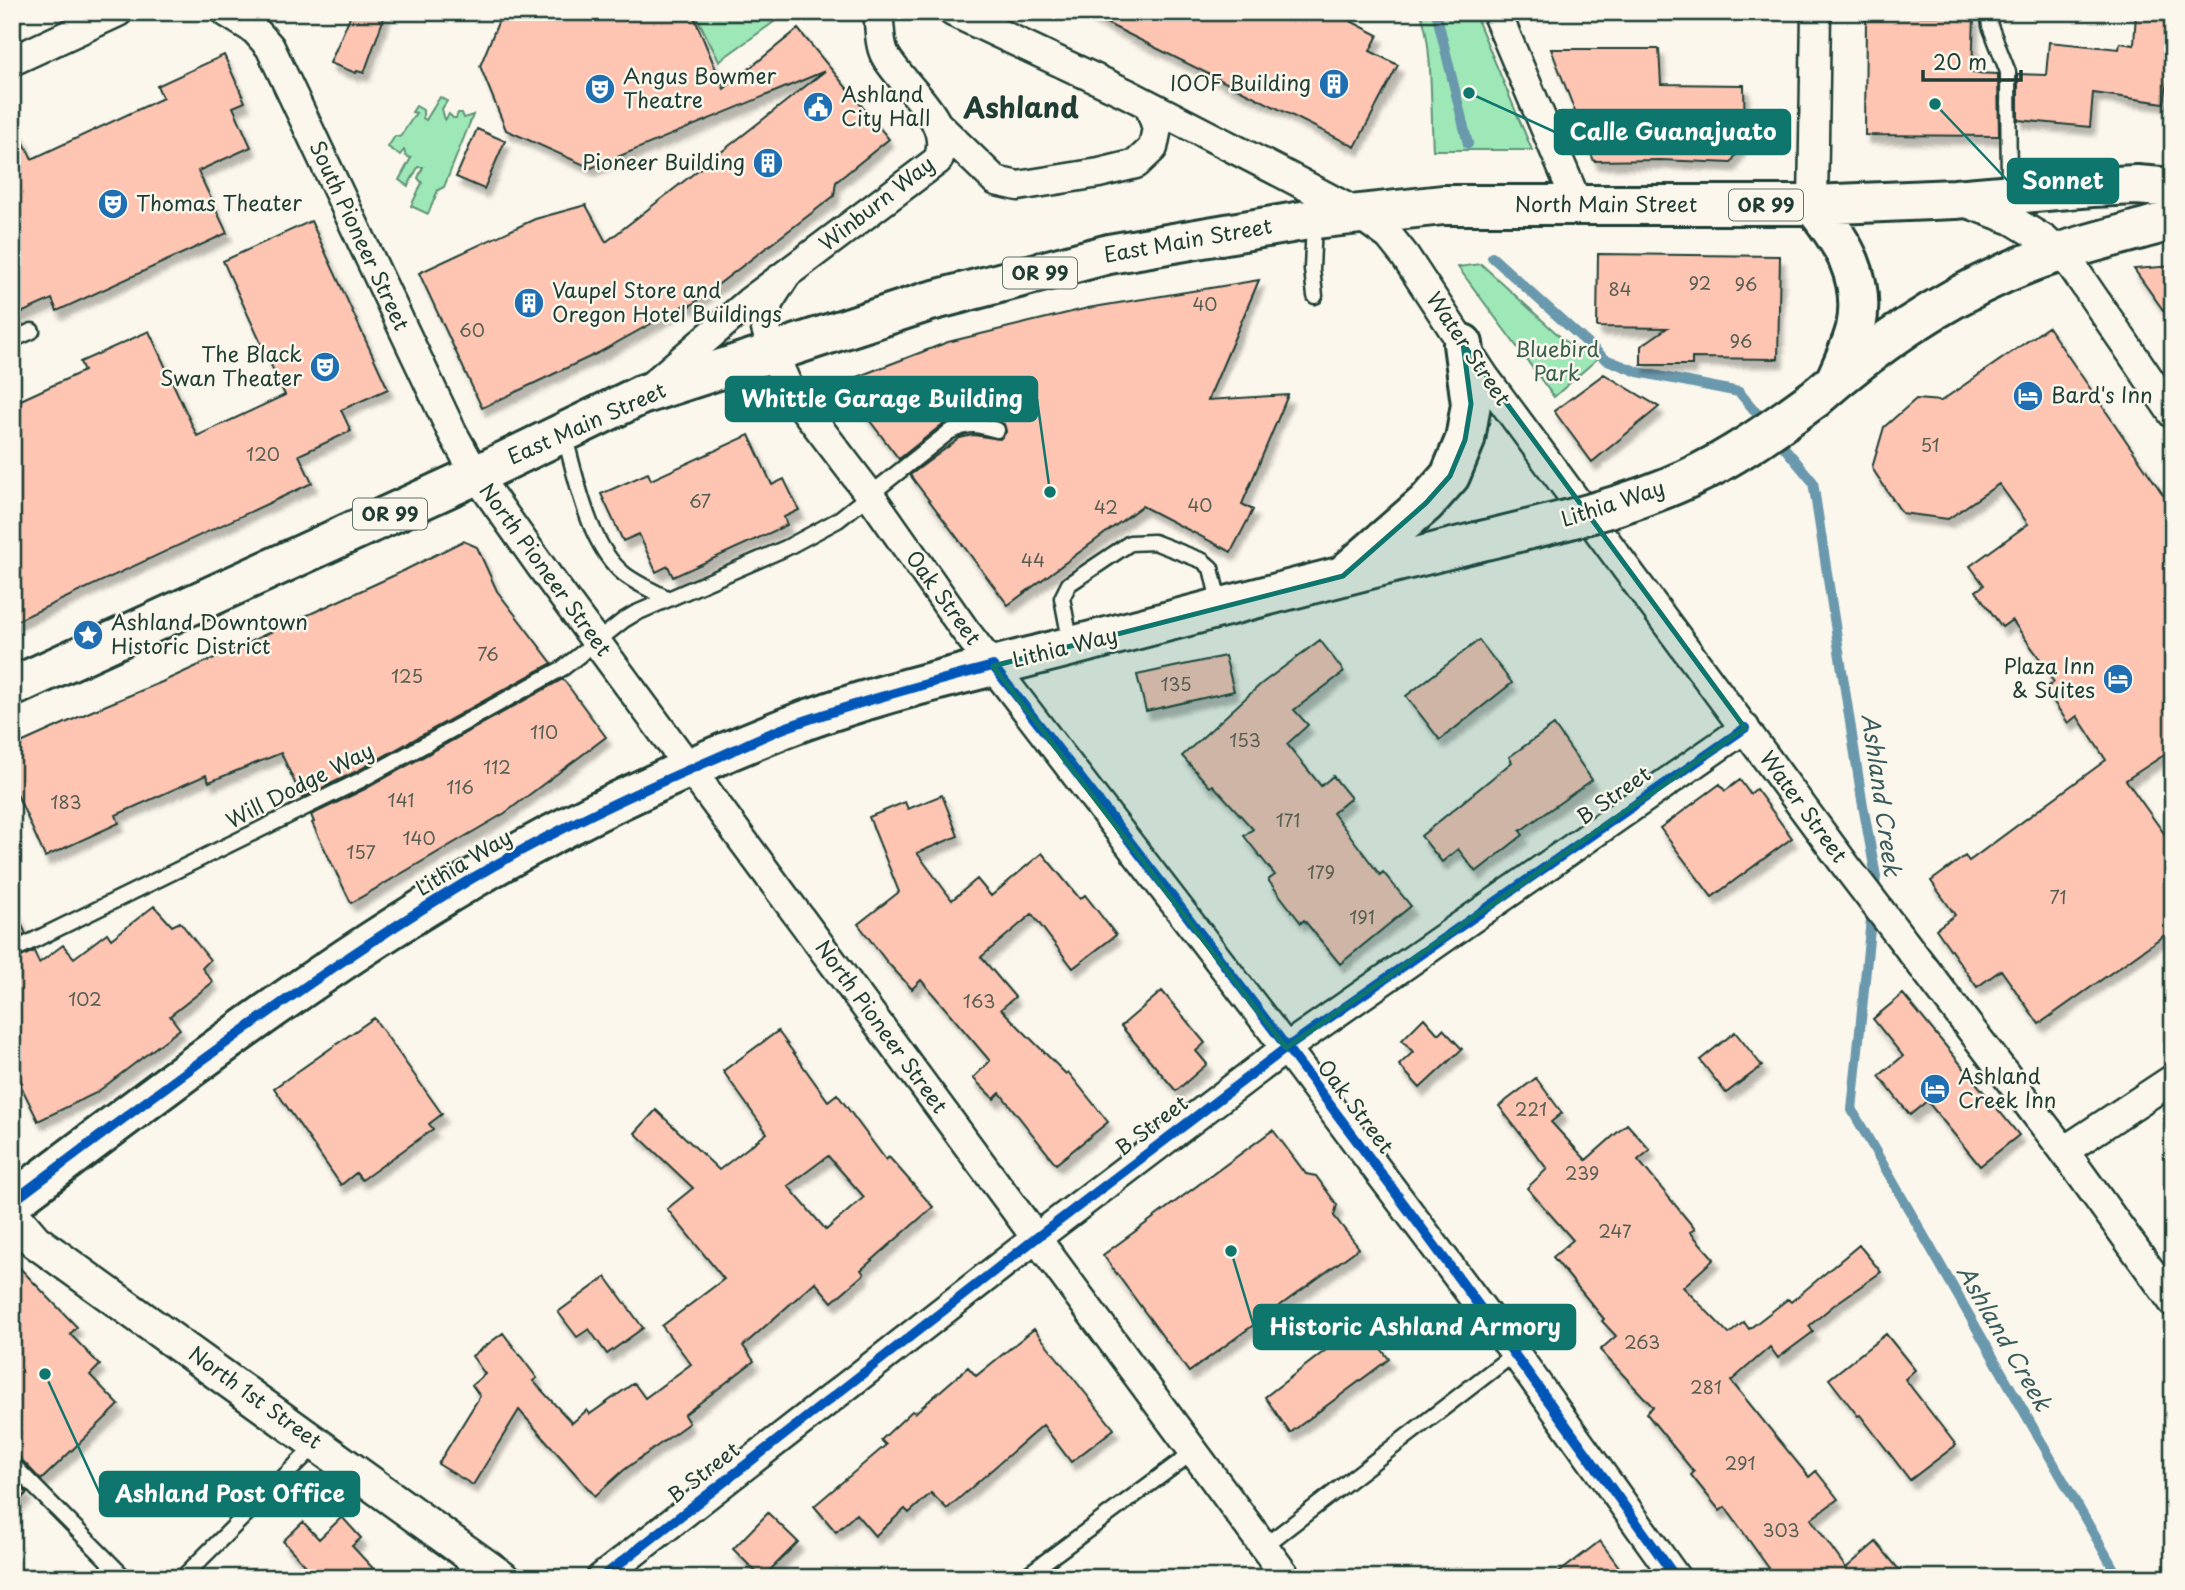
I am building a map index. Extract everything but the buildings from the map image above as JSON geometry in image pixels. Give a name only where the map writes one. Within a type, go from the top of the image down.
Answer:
[{"type":"main road","name":"North Main Street","points":[[1357,213],[1443,205],[1813,205],[1955,199],[2137,185],[2173,188]]},
{"type":"main road","name":"East Main Street","points":[[12,687],[476,475],[641,395],[927,302],[1109,254],[1315,205],[1357,213]]},
{"type":"main road","points":[[1813,205],[1837,238],[1853,270],[1859,290],[1856,329],[1825,389]]},
{"type":"main road","name":"Lithia Way","points":[[12,1202],[243,1031],[361,949],[471,879],[649,786],[785,728],[892,693],[1573,519],[1687,479],[1742,450],[1896,334],[1954,298],[2006,272],[2058,253],[2173,220]]},
{"type":"main road","points":[[1343,576],[1426,503],[1450,476],[1465,440],[1471,404],[1463,344]]},
{"type":"street","points":[[12,61],[118,12]]},
{"type":"street","name":"South Pioneer Street","points":[[226,12],[255,30],[271,47],[445,418],[476,475]]},
{"type":"street","name":"Winburn Way","points":[[641,395],[749,302],[938,160],[943,148],[939,126],[884,53],[878,12]]},
{"type":"street","points":[[953,12],[1149,105],[1315,205]]},
{"type":"street","points":[[1496,12],[1578,205]]},
{"type":"street","points":[[1813,205],[1816,12]]},
{"type":"street","points":[[939,126],[996,181],[1018,186],[1136,164],[1153,148],[1157,128],[1149,105]]},
{"type":"street","points":[[1955,199],[2012,220],[2045,240],[2072,266],[2173,414]]},
{"type":"street","name":"Water Street","points":[[1357,213],[1389,236],[1405,256],[1484,376],[1846,866],[2064,1151],[2173,1302]]},
{"type":"street","name":"Winburn Way","points":[[773,353],[765,324],[768,303],[786,275]]},
{"type":"street","name":"Oak Street","points":[[773,353],[789,389],[870,495],[964,629],[1286,1048],[1515,1353],[1676,1578]]},
{"type":"street","name":"North Pioneer Street","points":[[476,475],[1035,1239],[1287,1578]]},
{"type":"street","name":"B Street","points":[[601,1578],[1035,1239],[1286,1048],[1745,728]]},
{"type":"street","points":[[2064,1151],[2173,1079]]},
{"type":"street","name":"North 1st Street","points":[[12,1214],[35,1241],[502,1578]]},
{"type":"lane","points":[[1988,12],[1990,26],[2008,72],[2009,194]]},
{"type":"lane","points":[[1315,205],[1312,269],[1315,296]]},
{"type":"lane","points":[[12,340],[32,331]]},
{"type":"lane","name":"Will Dodge Way","points":[[12,951],[361,780],[563,668],[624,620],[667,598],[786,548],[838,520],[949,432],[965,424],[997,430]]},
{"type":"lane","points":[[564,433],[592,524],[604,552],[623,573],[667,598]]},
{"type":"lane","points":[[1071,646],[1062,598],[1069,584],[1130,543],[1154,542],[1203,561],[1211,568],[1220,608]]},
{"type":"lane","points":[[1264,1548],[1515,1353]]},
{"type":"lane","points":[[182,1578],[317,1444]]},
{"type":"lane","points":[[1023,1578],[1193,1452]]},
{"type":"lane","points":[[12,1464],[125,1578]]},
{"type":"highlighted area","points":[[1463,344],[1745,728],[1286,1048],[993,666],[1343,576],[1426,503],[1450,476],[1465,440],[1471,404]]},
{"type":"green space","points":[[694,12],[788,12],[719,61]]},
{"type":"green space","points":[[1419,12],[1474,12],[1532,150],[1433,150],[1429,56],[1424,22]]},
{"type":"green space","points":[[440,97],[447,101],[442,109],[445,120],[449,114],[453,118],[456,118],[458,113],[462,113],[464,118],[473,115],[444,187],[438,190],[428,214],[411,206],[422,183],[418,178],[423,167],[418,167],[408,186],[399,180],[411,158],[406,156],[404,150],[400,155],[388,147],[395,136],[400,137],[416,113],[412,112],[416,106],[423,110],[423,118],[426,120]]},
{"type":"green space","name":"Bluebird Park","points":[[1481,264],[1567,343],[1597,359],[1554,397],[1458,267]]},
{"type":"waterway","name":"Ashland Creek","points":[[1436,12],[1468,144]]},
{"type":"waterway","name":"Ashland Creek","points":[[1492,257],[1605,359],[1638,372],[1739,392],[1765,423]]},
{"type":"waterway","name":"Ashland Creek","points":[[1774,435],[1813,482],[1876,877],[1874,894]]},
{"type":"waterway","name":"Ashland Creek","points":[[1872,909],[1852,1110],[2119,1578]]},
{"type":"cycle path","points":[[12,1202],[294,994],[411,916],[529,846],[618,802],[777,731],[863,702],[993,666],[1340,1118],[1676,1578]]},
{"type":"cycle path","points":[[601,1578],[1035,1239],[1286,1048],[1745,728]]},
{"type":"place","name":"IOOF Building","points":[[1334,84]]},
{"type":"place","name":"Angus Bowmer Theatre","points":[[600,89]]},
{"type":"place","name":"Calle Guanajuato","points":[[1469,93]]},
{"type":"place","name":"Sonnet","points":[[1935,104]]},
{"type":"place","name":"Ashland City Hall","points":[[818,107]]},
{"type":"place","name":"Pioneer Building","points":[[768,163]]},
{"type":"place","name":"Thomas Theater","points":[[113,204]]},
{"type":"place","name":"Vaupel Store and Oregon Hotel Buildings","points":[[529,303]]},
{"type":"place","name":"The Black Swan Theater","points":[[325,367]]},
{"type":"place","name":"Bard's Inn","points":[[2028,396]]},
{"type":"place","name":"Whittle Garage Building","points":[[1050,492]]},
{"type":"place","name":"Ashland Downtown Historic District","points":[[88,635]]},
{"type":"place","name":"Plaza Inn & Suites","points":[[2118,679]]},
{"type":"place","name":"Ashland Creek Inn","points":[[1935,1089]]},
{"type":"place","name":"Historic Ashland Armory","points":[[1231,1251]]},
{"type":"place","name":"Ashland Post Office","points":[[45,1374]]},
{"type":"district","name":"Ashland","points":[[1021,108]]}]
